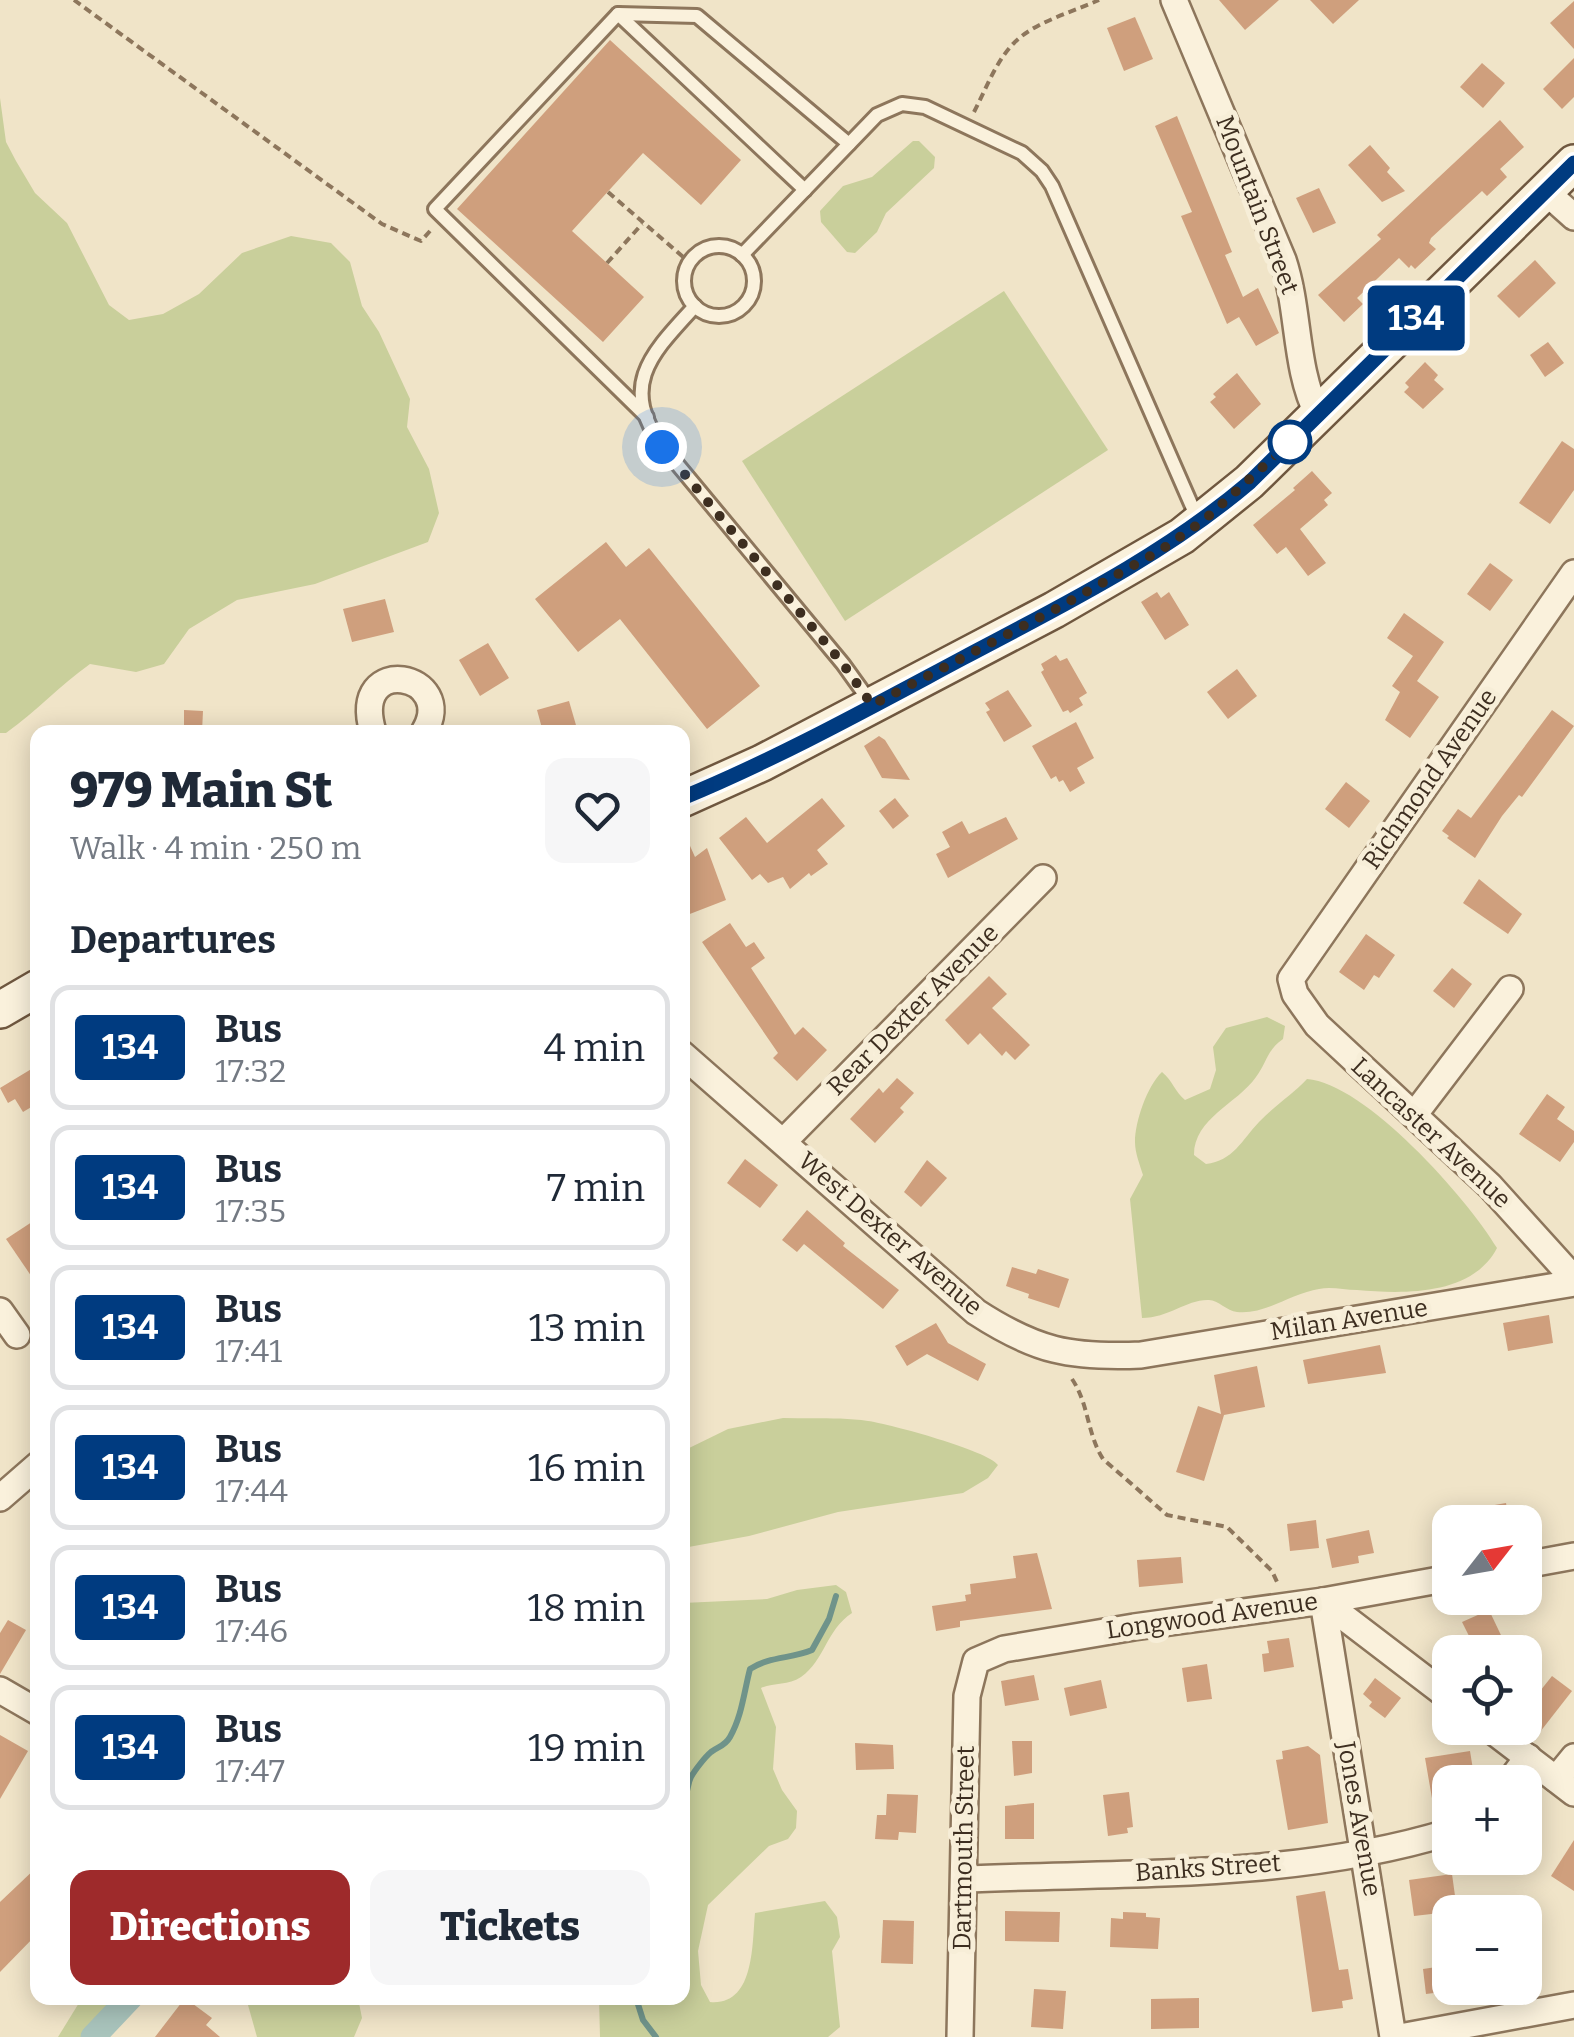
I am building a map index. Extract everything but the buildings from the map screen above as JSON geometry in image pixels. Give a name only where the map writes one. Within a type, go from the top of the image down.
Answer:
[{"type":"main road","points":[[690,795],[750,770],[1134,566],[1200,524],[1250,482],[1574,163]]},
{"type":"main road","points":[[0,1010],[30,993]]},
{"type":"street","name":"Mountain Street","points":[[1174,0],[1283,260],[1298,322],[1304,385],[1318,415]]},
{"type":"street","points":[[1546,192],[1574,217]]},
{"type":"street","name":"Richmond Avenue","points":[[1292,986],[1294,972],[1574,573]]},
{"type":"street","points":[[372,725],[370,698],[378,686],[397,679],[416,684],[430,699],[432,713],[427,725]]},
{"type":"street","name":"Rear Dexter Avenue","points":[[784,1141],[1043,878]]},
{"type":"street","name":"Lancaster Avenue","points":[[1292,986],[1317,1025],[1502,1199],[1574,1281]]},
{"type":"street","points":[[1414,1114],[1510,989]]},
{"type":"street","name":"West Dexter Avenue","points":[[690,1061],[976,1312],[1026,1342],[1062,1352],[1124,1356]]},
{"type":"street","name":"Milan Avenue","points":[[1124,1356],[1574,1281]]},
{"type":"street","points":[[0,1311],[17,1335]]},
{"type":"street","points":[[0,1498],[30,1472]]},
{"type":"street","points":[[1542,1562],[1574,1556]]},
{"type":"street","name":"Longwood Avenue","points":[[976,1661],[992,1652],[1059,1640],[1432,1581]]},
{"type":"street","points":[[1323,1601],[1432,1684]]},
{"type":"street","name":"Jones Avenue","points":[[1323,1601],[1397,2037]]},
{"type":"street","name":"Dartmouth Street","points":[[960,2037],[967,1696],[976,1661]]},
{"type":"street","points":[[0,1690],[30,1707]]},
{"type":"street","points":[[1512,1745],[1565,1786],[1574,1757]]},
{"type":"street","points":[[1522,1765],[1528,1757]]},
{"type":"street","name":"Banks Street","points":[[964,1879],[1201,1872],[1365,1852],[1432,1836]]},
{"type":"street","points":[[1397,2037],[1574,2005]]},
{"type":"lane","points":[[618,14],[805,190]]},
{"type":"lane","points":[[849,144],[697,16],[618,14],[436,209],[646,417],[662,447],[843,664],[872,705]]},
{"type":"lane","points":[[742,255],[880,112],[902,104],[925,107],[1022,152],[1052,186],[1200,524]]},
{"type":"lane","points":[[710,246],[724,246],[742,255],[753,280],[744,304],[720,316],[706,314],[695,306],[684,288],[684,275],[698,252],[710,246]]},
{"type":"lane","points":[[646,417],[646,364],[695,306]]},
{"type":"path","points":[[74,0],[382,224],[421,240],[444,217]]},
{"type":"path","points":[[967,126],[1014,42],[1031,30],[1099,0]]},
{"type":"path","points":[[608,192],[689,262]]},
{"type":"path","points":[[607,263],[642,224]]},
{"type":"path","points":[[1062,1352],[1083,1395],[1102,1459],[1167,1516],[1227,1527],[1272,1571],[1289,1606]]},
{"type":"green space","points":[[0,98],[6,142],[16,161],[35,193],[67,223],[109,305],[129,320],[163,314],[199,294],[242,253],[291,236],[331,243],[350,262],[362,306],[379,332],[410,399],[407,427],[429,469],[439,513],[428,542],[315,584],[237,600],[189,629],[164,664],[136,672],[90,664],[6,733],[0,733]]},
{"type":"green space","points":[[913,141],[919,141],[935,157],[934,168],[886,213],[877,232],[855,253],[847,252],[821,222],[820,211],[843,186],[872,177]]},
{"type":"green space","points":[[1004,291],[1108,450],[845,621],[742,461]]},
{"type":"green space","points":[[1267,1017],[1285,1026],[1283,1039],[1248,1087],[1201,1131],[1194,1155],[1206,1164],[1223,1159],[1307,1079],[1331,1085],[1385,1121],[1463,1201],[1497,1248],[1486,1264],[1454,1283],[1435,1288],[1395,1292],[1324,1288],[1247,1312],[1201,1300],[1142,1318],[1130,1199],[1143,1175],[1135,1142],[1147,1095],[1162,1072],[1185,1100],[1210,1089],[1216,1070],[1213,1047],[1226,1028]]},
{"type":"green space","points":[[783,1418],[880,1423],[959,1446],[998,1465],[988,1478],[963,1493],[838,1512],[749,1536],[690,1547],[690,1448],[728,1429]]},
{"type":"green space","points":[[836,1585],[846,1592],[852,1613],[836,1628],[801,1677],[761,1688],[776,1727],[773,1769],[797,1811],[796,1828],[788,1839],[769,1846],[708,1905],[698,1951],[701,1985],[710,2002],[725,2001],[736,1994],[748,1971],[755,1913],[825,1901],[837,1917],[840,1937],[832,1951],[840,2027],[828,2037],[600,2037],[599,2005],[690,2005],[690,1603],[767,1599]]},
{"type":"green space","points":[[78,2005],[138,2005],[102,2037],[58,2037]]},
{"type":"green space","points":[[248,2005],[359,2005],[362,2018],[354,2037],[257,2037]]},
{"type":"waterway","points":[[690,1780],[711,1752],[730,1737],[750,1669],[812,1650],[836,1596]]},
{"type":"waterway","points":[[93,2037],[123,2005]]},
{"type":"waterway","points":[[638,2005],[643,2020],[656,2037]]},
{"type":"bus line","name":"134","points":[[690,795],[750,770],[1054,610],[1134,566],[1203,521],[1250,482],[1574,163]]},
{"type":"route","points":[[662,447],[843,664],[872,705],[1161,550],[1250,482],[1295,438],[1290,442]]}]
